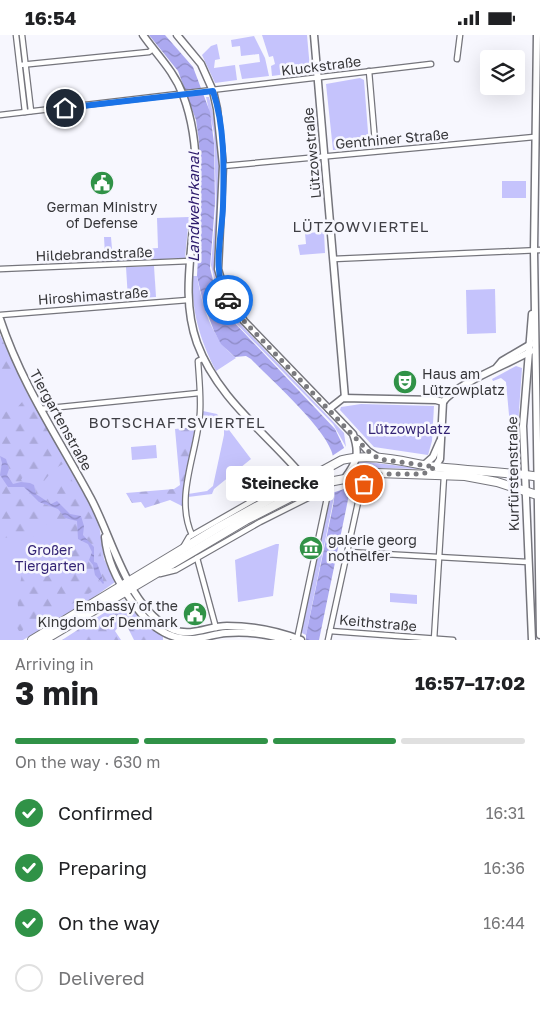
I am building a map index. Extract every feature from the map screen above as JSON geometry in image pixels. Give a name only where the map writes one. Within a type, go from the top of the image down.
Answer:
[{"type":"main road","points":[[143,35],[174,76],[184,94],[189,113],[193,141],[194,213],[188,300],[193,328],[204,358],[223,391],[305,479],[320,488]]},
{"type":"main road","points":[[177,35],[198,60],[222,138],[223,166],[218,269],[226,297],[244,321],[367,450],[379,459]]},
{"type":"main road","name":"Lützowstraße","points":[[314,35],[345,398]]},
{"type":"main road","name":"Kurfürstenstraße","points":[[536,35],[539,47],[534,137],[537,250],[534,308],[537,403],[536,444],[539,496],[537,525],[540,635]]},
{"type":"main road","name":"Tiergartenstraße","points":[[0,319],[18,368],[90,495],[104,531],[131,584],[151,613],[173,629],[189,633],[217,634]]},
{"type":"main road","points":[[423,474],[435,467],[440,459],[443,402],[449,396],[498,367],[502,361],[535,344]]},
{"type":"main road","name":"Kurfürstenstraße","points":[[532,640],[526,525],[524,403],[535,344]]},
{"type":"main road","points":[[329,409],[339,399],[345,398],[436,400],[443,402]]},
{"type":"main road","points":[[524,403],[537,403]]},
{"type":"main road","points":[[350,475],[358,449],[353,434]]},
{"type":"main road","points":[[424,465],[434,457],[440,441]]},
{"type":"main road","points":[[524,444],[536,444]]},
{"type":"main road","points":[[44,640],[181,549],[333,464],[354,458],[379,459],[435,467],[538,477]]},
{"type":"main road","points":[[131,584],[157,574],[246,520],[295,495],[320,488],[350,475],[423,474],[480,478],[539,496]]},
{"type":"main road","points":[[526,525],[537,525]]},
{"type":"main road","name":"Tiergartenstraße","points":[[104,531],[109,561],[123,589],[142,616],[165,633],[187,639],[217,634]]},
{"type":"main road","points":[[32,640],[123,589]]},
{"type":"main road","points":[[217,634],[253,629],[280,633],[298,640]]},
{"type":"main road","points":[[217,634],[256,633],[287,640]]},
{"type":"street","points":[[16,35],[25,112]]},
{"type":"street","points":[[22,35],[31,111]]},
{"type":"street","points":[[457,59],[460,35]]},
{"type":"street","points":[[20,65],[149,52],[153,49]]},
{"type":"street","name":"Kluckstraße","points":[[0,115],[431,64]]},
{"type":"street","points":[[369,71],[375,142]]},
{"type":"street","name":"Genthiner Straße","points":[[223,166],[534,137]]},
{"type":"street","points":[[334,259],[537,250]]},
{"type":"street","name":"Hildebrandstraße","points":[[0,269],[190,261]]},
{"type":"street","name":"Hiroshimastraße","points":[[0,315],[188,300]]},
{"type":"street","points":[[192,535],[186,496],[199,422],[198,361],[204,358]]},
{"type":"street","points":[[40,409],[199,393]]},
{"type":"street","points":[[328,640],[364,474]]},
{"type":"street","points":[[434,639],[444,476]]},
{"type":"street","points":[[181,549],[192,535],[286,483],[297,483]]},
{"type":"street","points":[[157,574],[172,572],[320,488],[327,498],[298,640]]},
{"type":"street","points":[[348,552],[528,562]]},
{"type":"street","points":[[197,557],[217,634]]},
{"type":"street","name":"Keithstraße","points":[[330,631],[453,640]]},
{"type":"green space","points":[[262,35],[307,35],[310,69],[308,71],[272,76],[271,66],[275,64],[273,56],[269,57]]},
{"type":"green space","points":[[254,36],[265,58],[269,76],[242,79],[239,65],[260,62],[259,54],[241,56],[240,46],[232,47],[231,40]]},
{"type":"green space","points":[[217,44],[220,59],[215,60],[214,68],[235,65],[237,80],[215,83],[202,55],[211,46]]},
{"type":"green space","points":[[360,78],[364,80],[369,145],[368,147],[354,148],[352,146],[350,149],[333,150],[326,84]]},
{"type":"green space","points":[[206,97],[209,97],[215,121],[218,146],[219,196],[214,256],[217,286],[221,299],[229,312],[344,433],[346,447],[333,424],[232,319],[218,295],[211,265],[216,208],[214,133]]},
{"type":"green space","points":[[502,181],[526,181],[526,198],[502,198]]},
{"type":"green space","points":[[189,217],[185,258],[101,262],[101,255],[105,255],[104,237],[111,237],[112,249],[126,249],[127,253],[143,253],[143,249],[158,248],[157,218]]},
{"type":"green space","points":[[324,232],[325,253],[300,255],[298,245],[306,244],[305,233]]},
{"type":"green space","points":[[154,266],[156,297],[128,299],[126,267]]},
{"type":"green space","points":[[193,276],[197,276],[205,309],[214,331],[227,350],[236,358],[216,371],[201,337],[195,313]]},
{"type":"green space","points":[[495,289],[496,333],[467,334],[466,290]]},
{"type":"green space","name":"Großer Tiergarten","points":[[0,335],[28,395],[94,510],[99,524],[104,559],[115,582],[90,600],[23,640],[0,640]]},
{"type":"green space","points":[[0,335],[18,373],[0,381]]},
{"type":"green space","points":[[516,366],[522,368],[518,425],[510,426],[506,382],[501,378],[493,381],[492,379]]},
{"type":"green space","points":[[28,395],[54,440],[47,447],[58,455],[63,464],[54,469],[44,481],[32,470],[25,473],[21,480],[23,482],[13,484],[7,475],[9,469],[6,459],[0,456],[0,413],[16,409]]},
{"type":"green space","name":"Lützowplatz","points":[[361,404],[434,406],[432,441],[428,455],[374,447],[340,410],[341,407]]},
{"type":"green space","points":[[203,411],[217,414],[251,459],[214,489],[212,494],[188,497],[188,494],[207,491],[213,486],[224,435],[224,429],[219,420],[203,415]]},
{"type":"green space","points":[[195,427],[184,488],[184,507],[170,500],[145,508],[141,502],[132,503],[126,493],[174,489],[180,485],[175,429]]},
{"type":"green space","points":[[156,445],[157,458],[132,460],[131,447]]},
{"type":"green space","points":[[359,461],[426,469],[379,468],[356,472],[355,468]]},
{"type":"green space","points":[[68,473],[96,525],[102,562],[111,580],[72,604],[58,604],[44,617],[27,624],[22,631],[19,631],[16,626],[19,613],[17,599],[24,564],[32,559],[38,547],[75,549],[78,545],[60,520],[52,519],[34,536],[20,539],[1,537],[0,475],[10,488],[24,487],[39,502],[58,509],[67,518],[77,521],[78,536],[90,549],[91,556],[89,562],[93,565],[95,575],[102,584],[103,578],[99,573],[97,563],[93,560],[94,547],[83,537],[78,515],[70,515],[57,501],[51,504],[36,494],[35,487],[45,490],[49,489]]},
{"type":"green space","points":[[335,492],[306,635],[300,632],[328,495]]},
{"type":"green space","points":[[279,544],[273,596],[238,602],[235,560]]},
{"type":"green space","points":[[390,593],[417,595],[417,604],[390,602]]},
{"type":"green space","points":[[124,600],[147,626],[163,636],[163,640],[134,640],[124,620],[115,631],[121,640],[62,640]]},
{"type":"water","points":[[149,35],[165,35],[193,67],[210,112],[214,143],[215,203],[210,268],[217,296],[232,320],[335,429],[347,454],[350,490],[319,640],[306,640],[306,635],[334,500],[336,474],[333,456],[329,445],[320,432],[297,405],[251,359],[246,356],[235,357],[221,344],[214,331],[203,302],[197,276],[201,206],[199,141],[196,120],[178,71]]},
{"type":"water","points":[[0,456],[6,459],[9,469],[7,475],[13,484],[21,482],[30,483],[34,485],[36,494],[51,504],[57,501],[70,514],[81,516],[84,526],[83,535],[94,547],[94,562],[97,563],[103,584],[95,575],[93,565],[89,560],[92,552],[88,544],[78,539],[77,521],[65,518],[58,509],[39,502],[24,487],[8,487],[0,475],[2,463]]},
{"type":"pier","points":[[347,446],[353,486],[335,492],[332,456]]},
{"type":"waterway","points":[[111,625],[114,628]]},
{"type":"way so far","points":[[228,300],[244,321],[368,451],[377,455],[379,459],[435,467],[423,474],[364,474],[364,484]]},
{"type":"place","name":"German Ministry of Defense","points":[[102,183]]},
{"type":"place","name":"Haus am Lützowplatz","points":[[405,382]]},
{"type":"place","name":"Steinecke","points":[[364,484]]},
{"type":"place","name":"galerie georg nothelfer","points":[[311,548]]},
{"type":"place","name":"Embassy of the Kingdom of Denmark","points":[[195,614]]},
{"type":"district","name":"LÜTZOWVIERTEL","points":[[361,227]]},
{"type":"district","name":"BOTSCHAFTSVIERTEL","points":[[177,423]]},
{"type":"route","points":[[65,108],[213,91],[222,138],[223,166],[223,206],[218,269],[219,278],[228,300]]},
{"type":"water label","name":"Landwehrkanal","points":[[194,207]]}]
